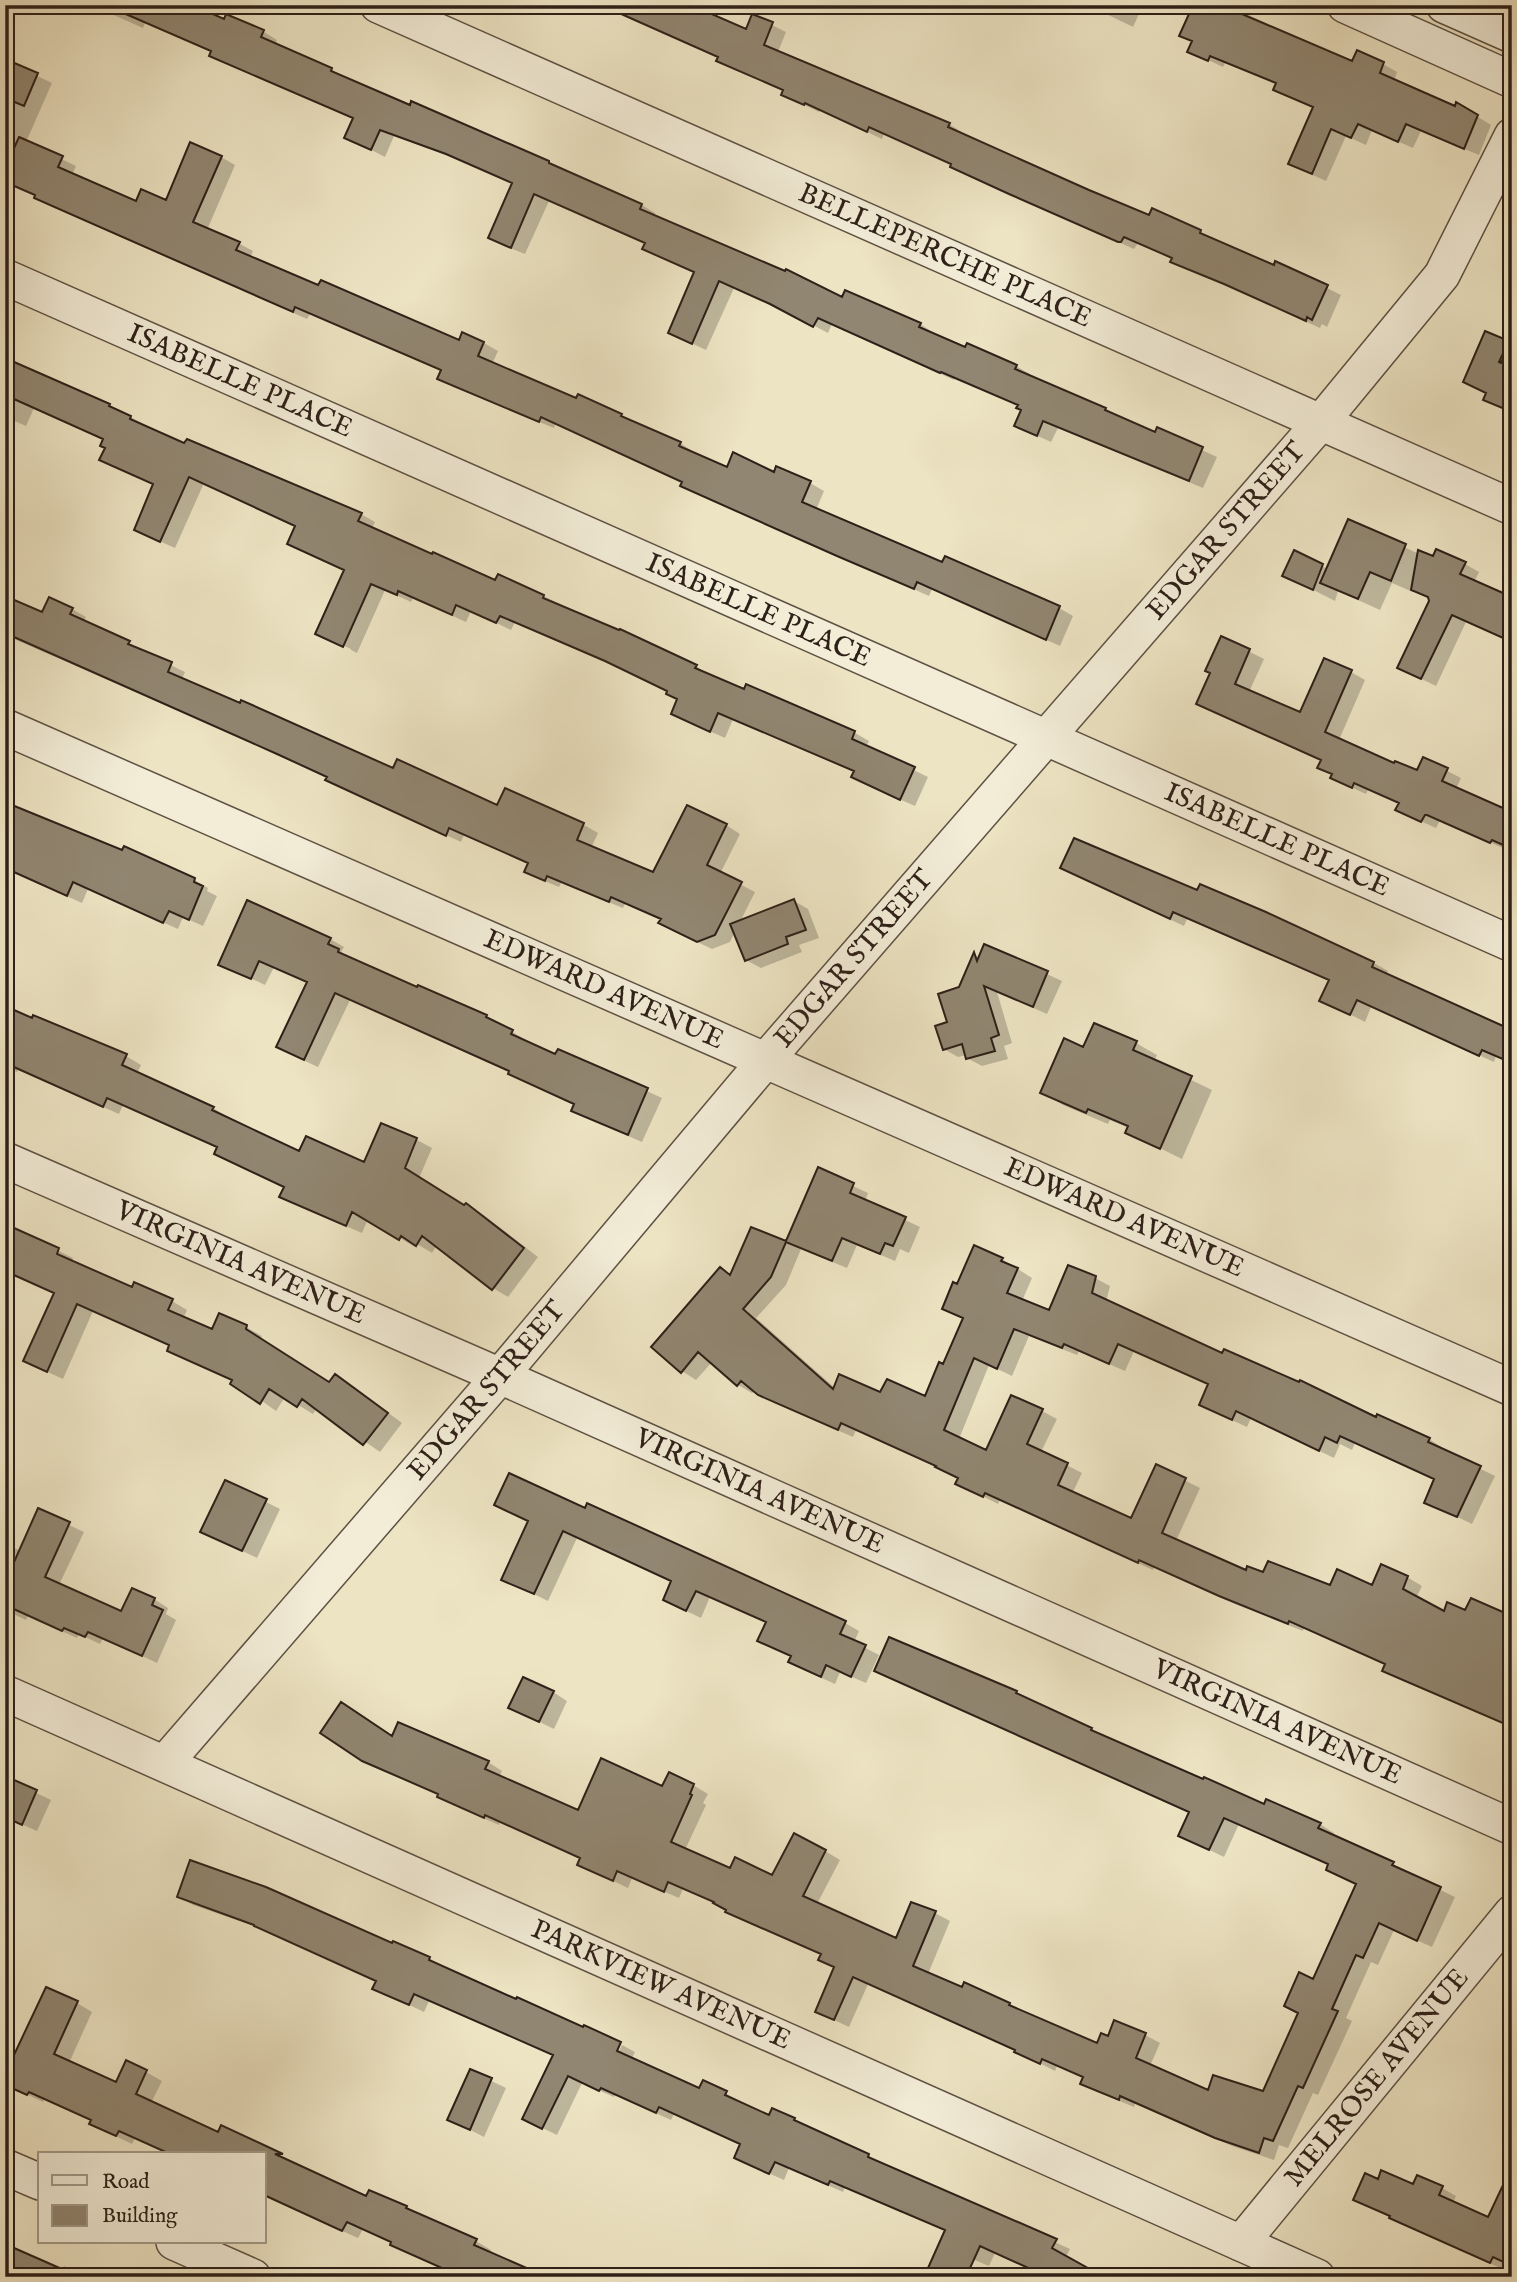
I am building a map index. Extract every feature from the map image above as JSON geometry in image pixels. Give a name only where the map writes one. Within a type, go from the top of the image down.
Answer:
[{"type":"street","name":"BELLEPERCHE PLACE","points":[[379,5],[1512,507]]},
{"type":"street","points":[[1345,5],[1512,80]]},
{"type":"street","points":[[1444,5],[1512,36]]},
{"type":"street","name":"EDGAR STREET","points":[[165,1763],[500,1376],[765,1061],[1321,422],[1442,275],[1512,136]]},
{"type":"street","name":"ISABELLE PLACE","points":[[5,277],[1512,944]]},
{"type":"street","name":"EDWARD AVENUE","points":[[5,727],[1512,1388]]},
{"type":"street","name":"VIRGINIA AVENUE","points":[[5,1160],[500,1376],[1512,1826]]},
{"type":"street","name":"PARKVIEW AVENUE","points":[[5,1693],[1317,2277]]},
{"type":"street","name":"MELROSE AVENUE","points":[[1241,2243],[1512,1913]]},
{"type":"street","points":[[5,2167],[38,2181]]},
{"type":"street","points":[[179,2244],[253,2277]]},
{"type":"building","points":[[105,5],[192,5],[224,19],[226,14],[264,30],[261,37],[332,68],[331,71],[410,105],[411,101],[549,161],[642,204],[640,209],[785,271],[786,269],[842,297],[845,290],[921,323],[919,327],[965,347],[967,343],[1017,365],[1015,369],[1155,432],[1157,427],[1203,447],[1189,481],[1043,421],[1037,436],[1014,426],[1021,410],[1016,408],[1018,405],[818,318],[813,327],[719,281],[692,344],[668,333],[694,272],[642,249],[645,243],[534,194],[511,248],[488,238],[512,183],[446,154],[380,130],[371,150],[344,138],[353,118],[209,56],[211,51]]},
{"type":"building","points":[[601,5],[691,5],[746,29],[752,14],[773,22],[764,45],[950,123],[948,127],[1089,190],[1149,215],[1152,208],[1201,230],[1200,233],[1274,265],[1275,261],[1328,285],[1312,320],[1307,317],[1306,321],[1170,262],[1172,258],[1124,237],[1118,242],[1009,194],[869,127],[867,132],[805,103],[804,105],[781,95],[783,90],[716,61],[718,57]]},
{"type":"building","points":[[1193,5],[1221,5],[1352,61],[1357,50],[1384,62],[1380,73],[1455,106],[1456,102],[1478,115],[1464,149],[1406,124],[1398,142],[1358,124],[1351,138],[1331,129],[1312,174],[1288,164],[1313,107],[1273,90],[1276,83],[1210,56],[1208,61],[1187,52],[1192,41],[1179,36]]},
{"type":"building","points":[[5,59],[38,73],[24,106],[5,98]]},
{"type":"building","points":[[19,137],[63,156],[58,167],[136,201],[141,189],[166,200],[190,142],[222,156],[193,222],[240,242],[236,250],[318,285],[321,280],[459,340],[462,332],[484,342],[478,356],[576,398],[578,394],[681,442],[679,446],[727,467],[733,452],[774,472],[776,466],[811,481],[802,502],[942,562],[945,556],[1060,606],[1046,640],[917,582],[914,589],[837,556],[680,486],[682,482],[541,417],[539,422],[437,379],[441,370],[295,307],[293,312],[34,198],[35,195],[5,182],[5,168]]},
{"type":"building","points":[[1485,331],[1509,341],[1499,362],[1501,363],[1512,341],[1512,412],[1483,400],[1486,393],[1463,382]]},
{"type":"building","points":[[5,358],[110,404],[109,406],[131,416],[130,419],[184,443],[187,439],[362,513],[358,521],[432,554],[433,552],[495,580],[498,574],[544,595],[543,598],[620,629],[697,665],[695,668],[744,689],[746,684],[855,731],[852,739],[915,767],[900,800],[851,777],[854,771],[718,713],[710,732],[671,714],[677,699],[666,694],[667,691],[500,616],[496,623],[456,605],[452,615],[398,591],[397,595],[371,584],[343,647],[315,634],[344,570],[287,544],[295,526],[189,477],[160,542],[134,530],[153,484],[99,460],[105,448],[100,446],[103,439],[5,395]]},
{"type":"building","points":[[1348,519],[1406,544],[1391,581],[1370,572],[1358,599],[1320,583]]},
{"type":"building","points":[[1436,549],[1466,562],[1460,574],[1512,597],[1512,642],[1452,615],[1421,679],[1397,668],[1429,601],[1428,597],[1411,590],[1418,550],[1433,556]]},
{"type":"building","points":[[1294,550],[1323,564],[1313,590],[1282,576]]},
{"type":"building","points":[[5,596],[42,612],[49,597],[73,608],[70,614],[130,641],[128,644],[172,662],[168,672],[240,703],[241,700],[393,768],[397,759],[497,805],[505,788],[584,823],[577,840],[653,872],[687,805],[727,824],[707,865],[742,882],[715,935],[697,942],[658,923],[661,919],[611,897],[609,902],[547,876],[545,881],[524,872],[528,863],[449,828],[446,836],[325,780],[327,777],[5,633]]},
{"type":"building","points":[[1221,636],[1250,649],[1235,684],[1300,712],[1324,658],[1352,670],[1325,732],[1394,763],[1395,761],[1417,770],[1423,757],[1448,768],[1442,781],[1512,812],[1512,849],[1492,840],[1490,843],[1427,815],[1421,822],[1395,810],[1399,803],[1354,783],[1352,788],[1330,778],[1332,774],[1317,768],[1321,760],[1196,704],[1210,673],[1205,671]]},
{"type":"building","points":[[12,805],[122,850],[124,846],[195,878],[194,882],[203,886],[189,920],[169,911],[163,923],[73,882],[67,896],[5,868],[5,819]]},
{"type":"building","points":[[1074,838],[1197,890],[1200,884],[1266,912],[1374,962],[1372,967],[1512,1030],[1512,1063],[1482,1050],[1479,1056],[1357,1000],[1350,1015],[1319,1001],[1329,980],[1173,912],[1170,919],[1060,868]]},
{"type":"building","points":[[794,899],[806,930],[786,937],[788,944],[745,961],[730,924]]},
{"type":"building","points":[[247,900],[331,938],[328,944],[339,949],[338,952],[487,1015],[486,1017],[513,1030],[511,1034],[555,1054],[558,1049],[648,1088],[628,1135],[571,1111],[574,1104],[508,1074],[509,1071],[335,993],[304,1060],[276,1047],[307,982],[259,961],[251,979],[218,965]]},
{"type":"building","points":[[984,944],[1048,971],[1033,1007],[984,986],[999,1035],[991,1038],[995,1051],[966,1059],[962,1044],[943,1050],[935,1026],[947,1022],[938,994],[959,987],[974,952],[977,961]]},
{"type":"building","points":[[5,1006],[127,1054],[122,1065],[214,1107],[212,1110],[299,1151],[306,1136],[364,1162],[381,1123],[417,1138],[405,1168],[464,1205],[466,1203],[524,1248],[492,1290],[422,1236],[416,1246],[401,1236],[399,1240],[352,1212],[346,1226],[279,1197],[284,1187],[214,1154],[217,1147],[107,1098],[103,1107],[5,1063]]},
{"type":"building","points":[[1094,1023],[1137,1041],[1133,1050],[1192,1076],[1160,1149],[1125,1133],[1128,1126],[1088,1109],[1086,1113],[1040,1093],[1064,1038],[1083,1047]]},
{"type":"building","points":[[818,1167],[854,1183],[850,1193],[906,1217],[893,1246],[885,1243],[880,1254],[842,1238],[832,1261],[786,1242],[771,1277],[743,1309],[833,1389],[839,1374],[880,1392],[887,1379],[925,1396],[939,1362],[943,1364],[963,1318],[942,1309],[953,1282],[957,1284],[974,1245],[1018,1268],[1007,1293],[1049,1310],[1068,1265],[1096,1276],[1092,1293],[1222,1353],[1224,1349],[1299,1382],[1300,1380],[1376,1417],[1377,1414],[1430,1438],[1428,1442],[1481,1466],[1457,1517],[1424,1503],[1434,1479],[1340,1436],[1337,1443],[1325,1437],[1319,1451],[1236,1411],[1232,1420],[1199,1405],[1208,1384],[1118,1344],[1109,1364],[1064,1344],[1062,1348],[1014,1329],[997,1369],[974,1358],[944,1430],[986,1450],[1011,1395],[1043,1409],[1027,1444],[1068,1463],[1058,1485],[1131,1518],[1156,1464],[1186,1478],[1162,1533],[1246,1570],[1247,1566],[1263,1572],[1268,1561],[1330,1585],[1337,1569],[1372,1585],[1381,1564],[1408,1576],[1403,1589],[1444,1611],[1447,1602],[1465,1610],[1471,1598],[1512,1616],[1512,1727],[1382,1671],[1385,1664],[1289,1621],[1288,1624],[1219,1596],[1139,1560],[1138,1563],[985,1493],[983,1497],[955,1484],[958,1478],[936,1466],[841,1423],[838,1430],[758,1395],[741,1381],[737,1386],[698,1352],[681,1373],[651,1347],[720,1267],[730,1275],[751,1227],[786,1241]]},
{"type":"building","points":[[5,1224],[59,1248],[57,1254],[132,1287],[134,1282],[173,1299],[168,1310],[212,1329],[219,1313],[247,1325],[246,1329],[329,1382],[335,1374],[388,1413],[363,1445],[302,1399],[297,1407],[269,1389],[260,1404],[230,1384],[232,1380],[167,1351],[169,1345],[77,1304],[47,1372],[23,1361],[54,1293],[5,1271]]},
{"type":"building","points":[[509,1473],[585,1508],[587,1503],[846,1621],[840,1634],[866,1645],[851,1677],[826,1665],[821,1677],[788,1662],[791,1656],[757,1641],[766,1622],[696,1591],[686,1611],[663,1600],[671,1581],[563,1531],[534,1594],[501,1580],[528,1521],[494,1505]]},
{"type":"building","points":[[225,1480],[267,1499],[242,1551],[200,1532]]},
{"type":"building","points":[[38,1508],[70,1522],[45,1577],[121,1611],[132,1588],[155,1598],[152,1605],[163,1610],[142,1656],[88,1632],[85,1637],[64,1628],[62,1631],[5,1605],[5,1567],[11,1569]]},
{"type":"building","points":[[889,1637],[1017,1691],[1016,1693],[1092,1728],[1091,1730],[1203,1779],[1204,1777],[1264,1804],[1266,1799],[1321,1823],[1318,1828],[1394,1862],[1392,1865],[1441,1887],[1417,1941],[1379,1923],[1363,1958],[1356,1955],[1332,2009],[1338,2011],[1303,2088],[1298,2086],[1273,2141],[1264,2138],[1259,2153],[1215,2138],[1120,2096],[1119,2100],[1080,2084],[1083,2077],[1042,2059],[1040,2064],[1014,2052],[1015,2050],[853,1977],[834,2020],[815,2012],[834,1967],[818,1960],[821,1954],[725,1912],[726,1910],[714,1902],[668,1882],[664,1892],[617,1871],[613,1881],[577,1865],[580,1858],[485,1815],[484,1818],[437,1797],[438,1794],[362,1761],[320,1733],[341,1702],[392,1736],[398,1722],[489,1761],[485,1769],[578,1810],[601,1758],[662,1786],[669,1772],[694,1784],[690,1794],[692,1795],[671,1842],[730,1868],[735,1857],[772,1875],[794,1833],[826,1850],[803,1896],[896,1938],[911,1902],[936,1911],[913,1966],[962,1987],[964,1982],[1010,2003],[1009,2005],[1097,2043],[1101,2033],[1108,2036],[1114,2020],[1146,2033],[1136,2058],[1208,2090],[1213,2075],[1263,2091],[1298,2013],[1284,2006],[1299,1972],[1313,1979],[1356,1884],[1326,1870],[1328,1864],[1224,1818],[1209,1850],[1178,1836],[1189,1812],[874,1671]]},
{"type":"building","points":[[523,1677],[554,1691],[539,1722],[508,1708]]},
{"type":"building","points":[[5,1776],[37,1790],[22,1825],[5,1817]]},
{"type":"building","points":[[190,1860],[266,1887],[430,1957],[429,1960],[516,1999],[517,1997],[583,2027],[584,2025],[621,2042],[617,2051],[699,2088],[703,2080],[727,2091],[725,2095],[769,2115],[772,2108],[795,2118],[794,2120],[869,2154],[868,2157],[1057,2239],[1052,2248],[1104,2277],[1048,2277],[980,2246],[966,2277],[924,2277],[945,2230],[830,2181],[828,2185],[775,2162],[769,2174],[734,2158],[740,2144],[659,2107],[656,2113],[568,2076],[542,2129],[522,2119],[553,2055],[414,1994],[409,2005],[372,1989],[376,1981],[254,1925],[177,1897]]},
{"type":"building","points":[[46,1987],[78,2001],[54,2054],[116,2082],[126,2060],[147,2070],[136,2094],[218,2132],[221,2125],[283,2154],[275,2154],[366,2196],[369,2190],[407,2206],[406,2208],[477,2239],[474,2245],[547,2277],[462,2277],[390,2245],[391,2242],[347,2222],[342,2231],[266,2196],[266,2152],[166,2152],[119,2131],[116,2136],[89,2124],[91,2120],[29,2092],[27,2095],[5,2085],[5,2074]]},
{"type":"building","points":[[470,2069],[492,2078],[470,2130],[447,2120]]},
{"type":"building","points":[[1512,2166],[1512,2266],[1493,2257],[1490,2263],[1353,2200],[1365,2173],[1378,2179],[1381,2170],[1413,2184],[1417,2175],[1443,2186],[1439,2195],[1488,2217]]},
{"type":"building","points":[[5,2244],[80,2277],[5,2277]]}]
